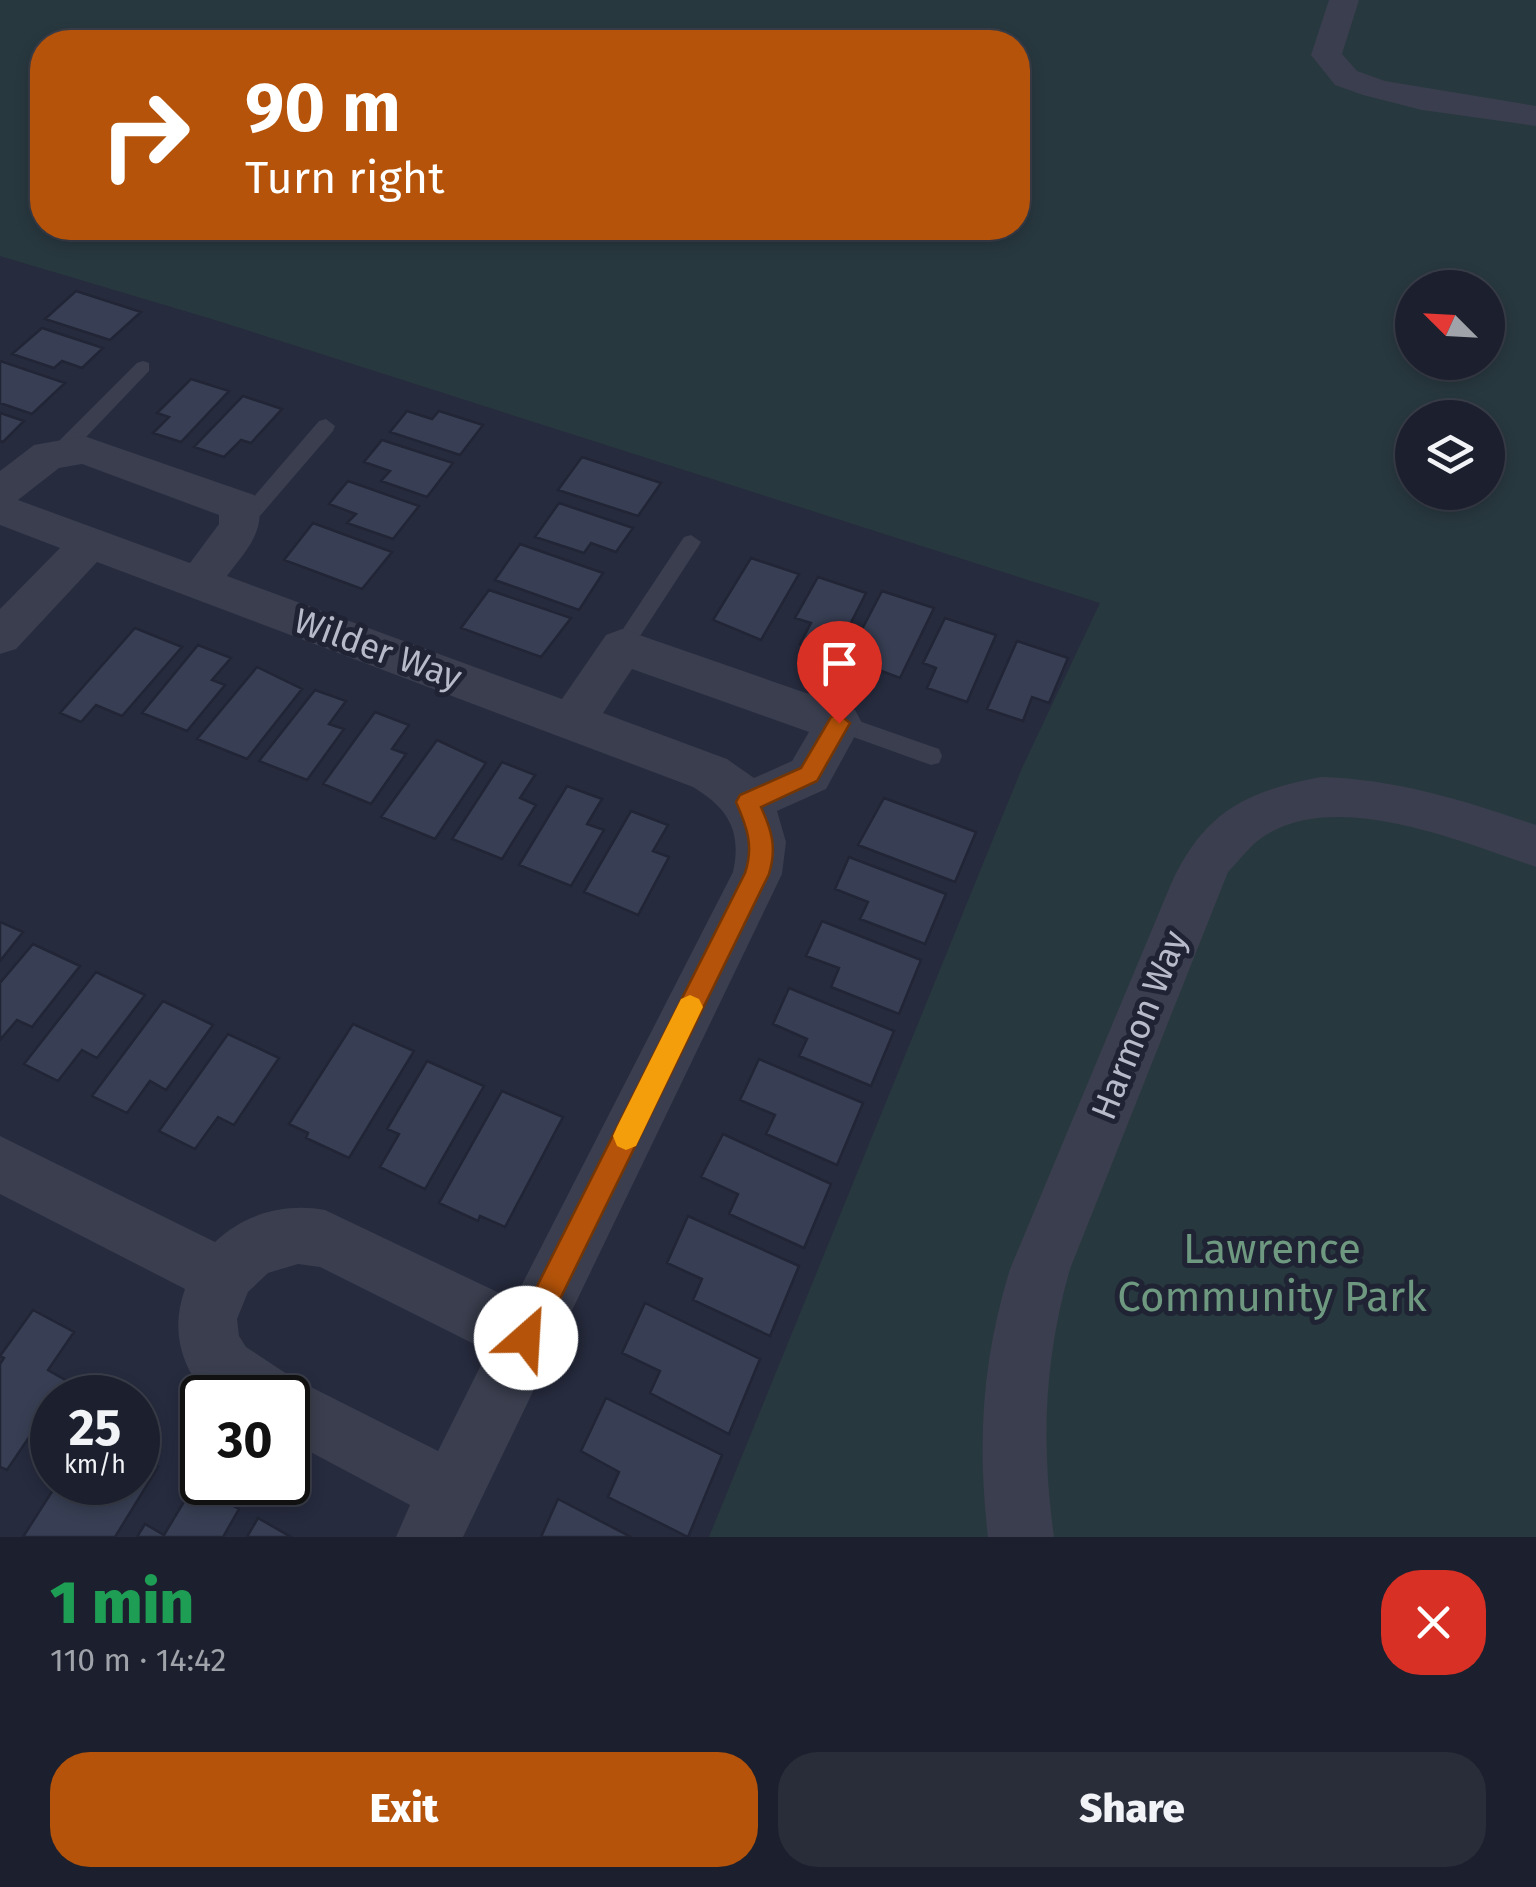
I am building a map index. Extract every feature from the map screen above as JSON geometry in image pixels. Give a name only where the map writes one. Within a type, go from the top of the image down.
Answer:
[{"type":"street","points":[[1344,0],[1326,55],[1346,78],[1422,100],[1536,116]]},
{"type":"street","points":[[0,492],[48,455],[84,450],[239,506],[240,526],[199,583]]},
{"type":"street","name":"Wilder Way","points":[[0,509],[710,773],[731,784],[748,802]]},
{"type":"street","points":[[0,637],[90,542]]},
{"type":"street","points":[[310,1423],[440,1515],[757,874],[762,859],[762,832],[748,802],[809,774],[839,723],[622,647],[572,722]]},
{"type":"street","name":"Harmon Way","points":[[1021,1537],[1011,1412],[1021,1329],[1055,1232],[1196,884],[1212,855],[1250,819],[1293,802],[1324,796],[1387,800],[1536,846]]},
{"type":"street","points":[[0,1164],[223,1277]]},
{"type":"street","points":[[231,1375],[213,1351],[207,1321],[223,1277],[240,1257],[274,1236],[308,1233],[526,1338]]},
{"type":"lane","points":[[61,451],[142,367]]},
{"type":"lane","points":[[240,526],[326,426]]},
{"type":"lane","points":[[622,647],[690,542]]},
{"type":"lane","points":[[839,723],[931,756]]},
{"type":"green space","name":"Lawrence Community Park","points":[[0,0],[1536,0],[1536,1537],[709,1537],[1022,768],[1100,603],[215,320],[0,256]]},
{"type":"building","points":[[76,291],[141,312],[110,340],[45,319]]},
{"type":"building","points":[[42,328],[103,348],[82,368],[62,361],[54,368],[12,354]]},
{"type":"building","points":[[0,361],[65,383],[32,414],[0,403]]},
{"type":"building","points":[[191,379],[229,391],[181,442],[153,433],[169,417],[157,413]]},
{"type":"building","points":[[243,396],[282,409],[251,443],[241,440],[224,457],[194,447]]},
{"type":"building","points":[[407,411],[432,419],[439,411],[483,425],[460,455],[390,432]]},
{"type":"building","points":[[0,413],[24,421],[3,442],[0,441]]},
{"type":"building","points":[[382,440],[453,463],[427,497],[381,481],[390,471],[364,462]]},
{"type":"building","points":[[582,457],[661,483],[638,516],[558,490]]},
{"type":"building","points":[[348,481],[419,506],[393,539],[347,523],[356,514],[329,504]]},
{"type":"building","points":[[559,503],[633,528],[616,552],[591,543],[584,553],[535,537]]},
{"type":"building","points":[[313,523],[392,552],[362,589],[284,560]]},
{"type":"building","points":[[520,544],[603,573],[579,610],[495,580]]},
{"type":"building","points":[[751,558],[799,574],[761,640],[713,620]]},
{"type":"building","points":[[818,577],[866,593],[834,656],[800,644],[811,623],[795,618]]},
{"type":"building","points":[[489,590],[571,618],[541,657],[461,628]]},
{"type":"building","points":[[882,591],[934,608],[900,678],[847,658]]},
{"type":"building","points":[[945,618],[996,635],[967,702],[927,688],[936,668],[923,663]]},
{"type":"building","points":[[135,628],[182,647],[122,716],[96,705],[81,722],[60,713]]},
{"type":"building","points":[[1017,641],[1068,658],[1049,703],[1032,697],[1023,721],[987,709]]},
{"type":"building","points":[[198,645],[231,658],[212,680],[225,685],[187,731],[142,713]]},
{"type":"building","points":[[257,667],[302,689],[247,759],[197,739]]},
{"type":"building","points":[[315,690],[346,701],[329,724],[344,729],[307,780],[259,761]]},
{"type":"building","points":[[375,712],[409,725],[392,749],[406,754],[371,804],[323,784]]},
{"type":"building","points":[[437,740],[486,763],[435,839],[381,817]]},
{"type":"building","points":[[502,762],[535,775],[520,798],[536,805],[502,859],[452,839]]},
{"type":"building","points":[[567,786],[602,799],[587,824],[604,830],[571,886],[519,865]]},
{"type":"building","points":[[884,798],[976,832],[955,882],[858,845]]},
{"type":"building","points":[[631,811],[668,825],[653,851],[669,857],[638,915],[584,892]]},
{"type":"building","points":[[849,857],[946,894],[925,944],[860,919],[868,902],[835,889]]},
{"type":"building","points":[[822,921],[921,960],[899,1014],[831,987],[839,968],[806,956]]},
{"type":"building","points":[[0,922],[23,932],[0,961]]},
{"type":"building","points":[[33,944],[80,966],[32,1027],[17,1020],[0,1040],[0,983]]},
{"type":"building","points":[[96,972],[145,995],[97,1058],[82,1050],[58,1081],[24,1064]]},
{"type":"building","points":[[789,988],[894,1031],[871,1086],[799,1056],[807,1039],[773,1024]]},
{"type":"building","points":[[163,1001],[213,1025],[166,1090],[150,1081],[127,1113],[92,1096]]},
{"type":"building","points":[[353,1024],[414,1051],[349,1158],[306,1138],[308,1133],[289,1124]]},
{"type":"building","points":[[228,1034],[279,1058],[234,1125],[218,1117],[195,1149],[159,1131]]},
{"type":"building","points":[[759,1059],[863,1103],[837,1165],[766,1134],[775,1115],[740,1100]]},
{"type":"building","points":[[427,1061],[484,1086],[425,1189],[380,1167],[399,1134],[387,1129]]},
{"type":"building","points":[[502,1091],[563,1117],[505,1227],[480,1216],[478,1221],[439,1203]]},
{"type":"building","points":[[723,1134],[831,1184],[804,1248],[729,1214],[738,1194],[701,1177]]},
{"type":"building","points":[[688,1216],[799,1266],[770,1336],[693,1300],[702,1279],[667,1263]]},
{"type":"building","points":[[645,1303],[760,1359],[729,1434],[650,1393],[660,1371],[622,1353]]},
{"type":"building","points":[[33,1310],[74,1332],[48,1370],[57,1375],[30,1375],[30,1436],[7,1470],[0,1467],[0,1364],[4,1358],[0,1356]]},
{"type":"building","points":[[606,1398],[722,1455],[688,1537],[608,1497],[619,1472],[581,1451]]},
{"type":"building","points":[[558,1499],[631,1537],[541,1537]]},
{"type":"building","points":[[43,1505],[135,1505],[115,1537],[23,1537]]},
{"type":"building","points":[[182,1505],[232,1505],[239,1509],[223,1537],[137,1537],[145,1524],[164,1535]]},
{"type":"building","points":[[258,1518],[291,1537],[247,1537]]},
{"type":"slow traffic","points":[[626,1136],[690,1007]]},
{"type":"route","points":[[526,1338],[757,874],[762,859],[762,832],[748,802],[809,774],[839,723]]}]
